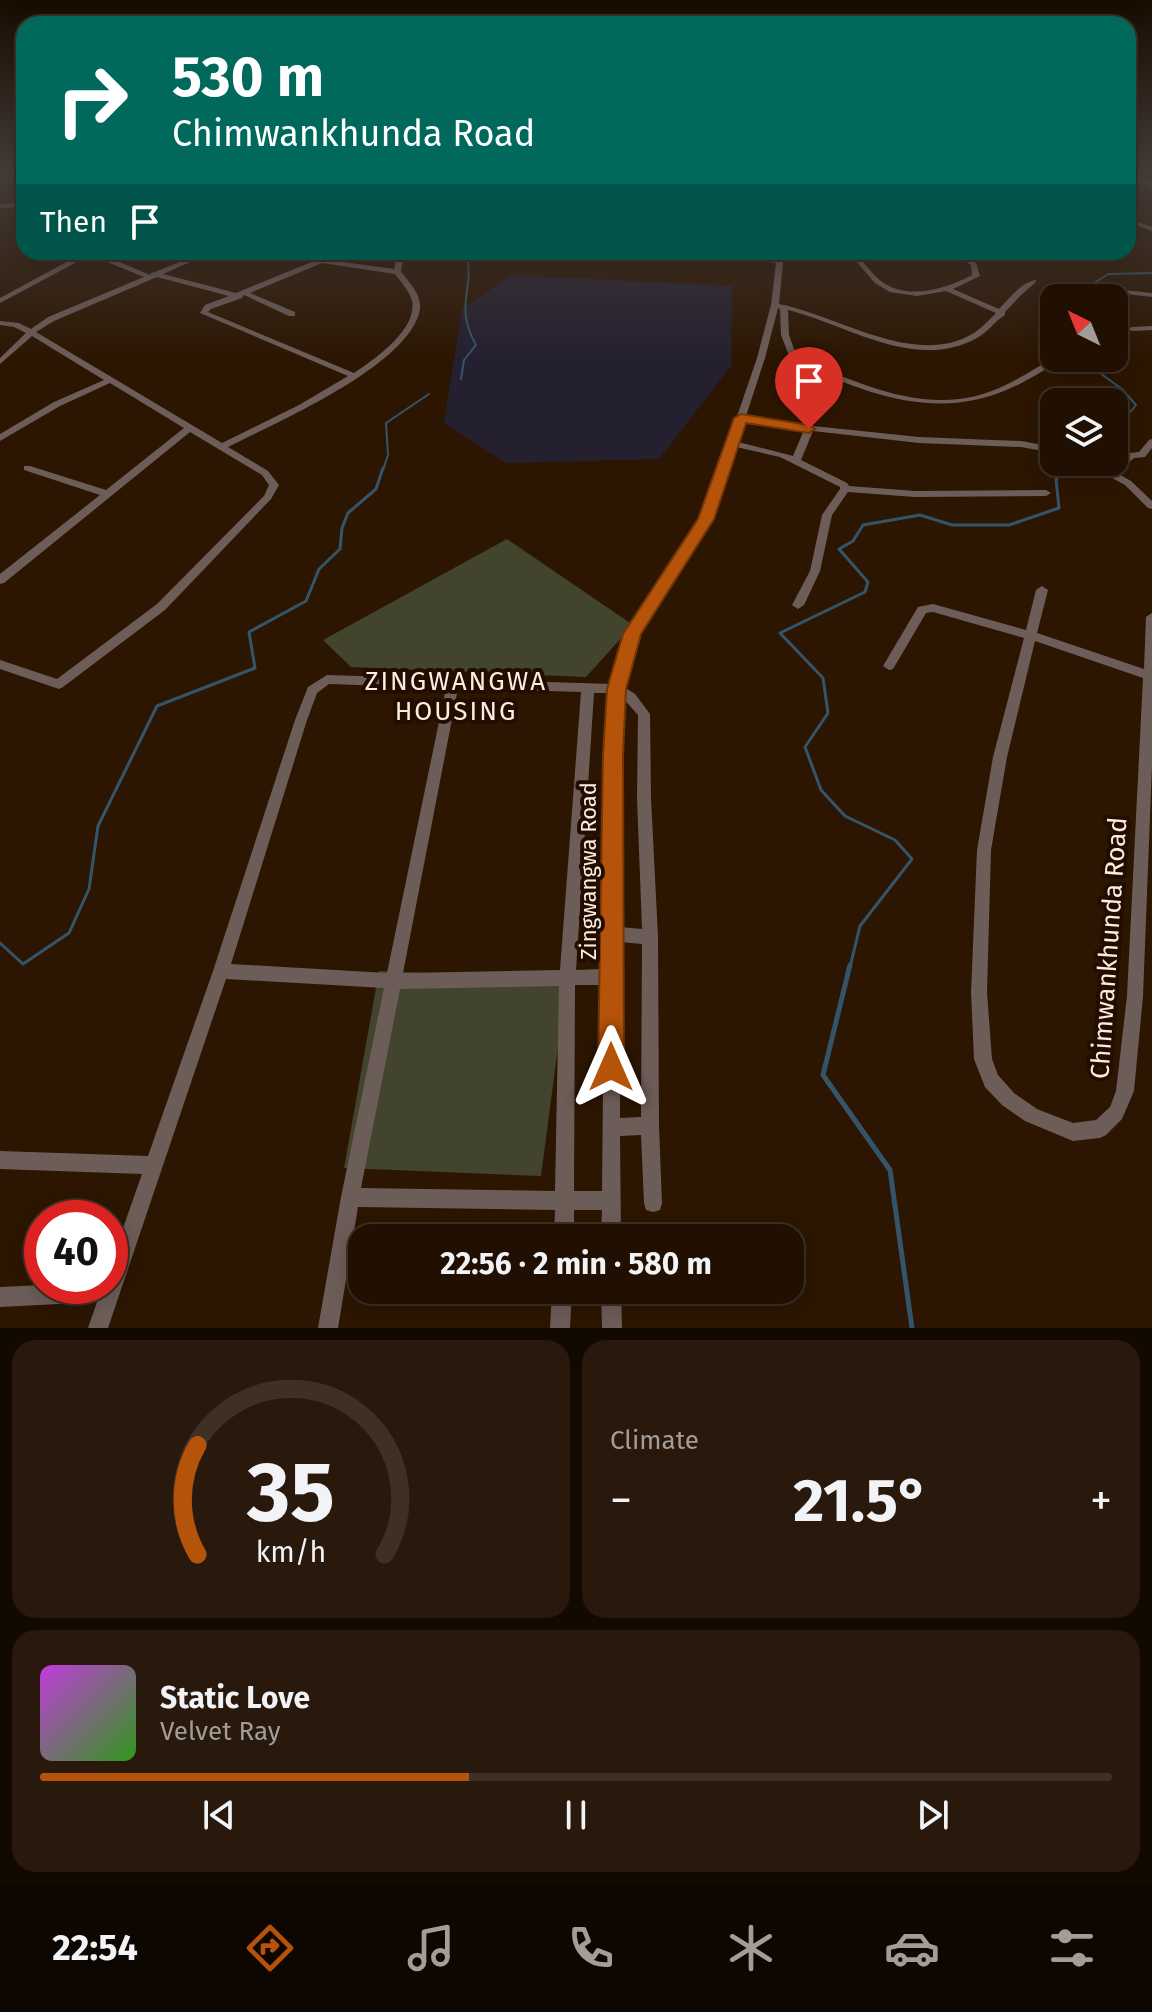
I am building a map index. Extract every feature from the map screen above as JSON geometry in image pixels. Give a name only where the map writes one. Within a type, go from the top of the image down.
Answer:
[{"type":"street","points":[[0,301],[75,260]]},
{"type":"street","points":[[111,260],[150,275],[242,294],[292,314]]},
{"type":"street","points":[[0,362],[31,332],[77,306],[189,260]]},
{"type":"street","points":[[317,260],[397,272]]},
{"type":"street","points":[[223,446],[373,366],[413,320],[415,299],[397,272],[399,260]]},
{"type":"street","name":"Zingwangwa Road","points":[[611,1224],[613,755],[617,689],[632,634],[706,519],[780,306],[780,260]]},
{"type":"street","points":[[859,260],[888,287],[925,292],[947,289],[970,280],[977,273],[974,264],[968,260]]},
{"type":"street","points":[[321,261],[208,307],[204,313],[355,376]]},
{"type":"street","points":[[796,461],[809,429],[780,306],[885,341],[920,346],[964,341],[1002,313],[1025,286],[1034,281]]},
{"type":"street","points":[[947,289],[1002,313]]},
{"type":"street","points":[[1128,292],[1152,295]]},
{"type":"street","points":[[0,323],[16,325],[31,332],[223,446],[272,479],[273,490],[161,607],[59,684],[0,664]]},
{"type":"street","points":[[1132,329],[1152,328]]},
{"type":"street","points":[[794,358],[869,389],[946,401],[982,396],[1040,367]]},
{"type":"street","points":[[0,438],[57,404],[110,380]]},
{"type":"street","points":[[741,418],[905,439],[1016,443],[1040,447]]},
{"type":"street","points":[[0,580],[189,428]]},
{"type":"street","points":[[1128,459],[1132,455],[1142,455],[1152,442]]},
{"type":"street","points":[[732,443],[773,452],[796,461],[839,481],[845,489],[915,494],[1046,493]]},
{"type":"street","points":[[27,468],[108,494]]},
{"type":"street","points":[[1116,476],[1143,495],[1152,506]]},
{"type":"street","points":[[798,605],[815,571],[827,515],[845,489]]},
{"type":"street","name":"Chimwankhunda Road","points":[[1042,590],[1033,636],[1000,757],[984,850],[979,992],[983,1059],[991,1081],[1008,1099],[1031,1115],[1073,1132],[1100,1129],[1116,1113],[1125,1091],[1135,996],[1152,617]]},
{"type":"street","points":[[889,666],[913,623],[927,608],[1033,636],[1150,675]]},
{"type":"street","points":[[128,1238],[221,971],[312,690],[335,677],[617,689],[631,697],[644,714],[653,1203]]},
{"type":"street","points":[[328,1328],[350,1197],[453,684]]},
{"type":"street","points":[[565,1224],[567,979],[588,687]]},
{"type":"street","points":[[612,934],[650,937]]},
{"type":"street","points":[[221,971],[394,981],[612,977]]},
{"type":"street","points":[[610,1128],[650,1126]]},
{"type":"street","points":[[0,1160],[153,1165]]},
{"type":"street","points":[[350,1197],[611,1201]]},
{"type":"street","points":[[0,1297],[24,1296]]},
{"type":"street","points":[[98,1328],[106,1304]]},
{"type":"street","points":[[560,1328],[561,1304]]},
{"type":"street","points":[[611,1304],[612,1328]]},
{"type":"shaded area","points":[[511,275],[732,286],[731,366],[659,459],[506,463],[444,423],[462,309]]},
{"type":"green space","points":[[507,539],[633,625],[586,677],[351,667],[323,640]]},
{"type":"green space","points":[[379,971],[567,979],[541,1176],[344,1168]]},
{"type":"waterway","points":[[461,379],[464,360],[476,345],[466,318],[467,260]]},
{"type":"waterway","points":[[1093,284],[1108,274],[1152,273]]},
{"type":"waterway","points":[[1098,372],[1121,388]]},
{"type":"waterway","points":[[383,470],[388,455],[386,423],[429,394]]},
{"type":"waterway","points":[[1128,396],[1136,405],[1128,415]]},
{"type":"waterway","points":[[0,943],[23,964],[69,933],[89,889],[98,826],[157,706],[255,668],[249,632],[306,601],[319,569],[340,549],[342,528],[348,513],[376,489],[383,468]]},
{"type":"waterway","points":[[850,967],[860,926],[912,859],[895,840],[845,816],[821,790],[805,747],[828,713],[823,678],[780,633],[865,592],[868,582],[839,549],[853,541],[863,525],[920,515],[952,525],[1009,525],[1059,508],[1056,479],[1059,476]]},
{"type":"waterway","points":[[850,965],[823,1075],[890,1170],[912,1328]]},
{"type":"district","name":"ZINGWANGWA HOUSING","points":[[456,696]]},
{"type":"route","points":[[611,1067],[613,755],[617,689],[632,634],[642,614],[706,519],[741,418],[809,429]]}]
